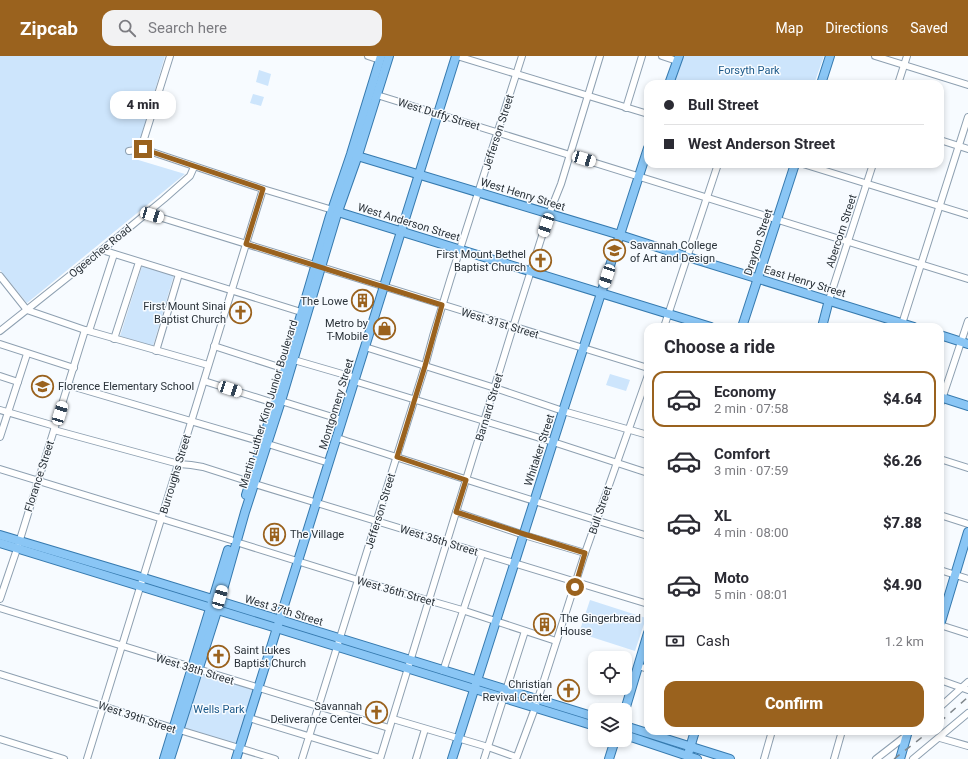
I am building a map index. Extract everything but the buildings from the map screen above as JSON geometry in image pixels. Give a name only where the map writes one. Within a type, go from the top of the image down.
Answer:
[{"type":"main road","name":"Martin Luther King Junior Boulevard","points":[[277,402],[294,360],[335,211],[377,95],[389,56]]},
{"type":"main road","name":"Montgomery Street","points":[[236,759],[457,56]]},
{"type":"main road","points":[[822,80],[830,56]]},
{"type":"main road","name":"Martin Luther King Junior Boulevard","points":[[355,155],[380,58]]},
{"type":"main road","points":[[670,80],[678,58]]},
{"type":"main road","name":"West Henry Street","points":[[355,155],[688,257]]},
{"type":"main road","name":"Whitaker Street","points":[[452,759],[562,411],[602,293],[644,160]]},
{"type":"main road","name":"Drayton Street","points":[[743,323],[794,168]]},
{"type":"main road","name":"West Anderson Street","points":[[335,211],[698,323]]},
{"type":"main road","name":"East Henry Street","points":[[688,257],[829,300],[895,323]]},
{"type":"main road","name":"Martin Luther King Junior Boulevard","points":[[164,759],[176,729],[214,610],[265,443],[302,312],[319,267]]},
{"type":"main road","name":"Abercorn Street","points":[[823,323],[829,300]]},
{"type":"main road","points":[[944,336],[965,343]]},
{"type":"main road","points":[[944,401],[968,406]]},
{"type":"main road","points":[[944,612],[968,532]]},
{"type":"main road","name":"West 37th Street","points":[[0,535],[18,545],[141,587],[214,610],[340,638],[506,690],[536,704]]},
{"type":"main road","name":"West 37th Street","points":[[0,543],[18,545],[144,578],[216,600],[337,647],[474,690],[536,704]]},
{"type":"main road","points":[[626,703],[644,646]]},
{"type":"main road","points":[[536,704],[588,715]]},
{"type":"main road","points":[[536,704],[588,723]]},
{"type":"main road","points":[[632,728],[644,732]]},
{"type":"main road","name":"Martin Luther King Junior Boulevard","points":[[170,759],[176,729]]},
{"type":"main road","points":[[653,735],[730,759]]},
{"type":"main road","points":[[687,758],[694,735]]},
{"type":"main road","points":[[900,759],[906,735]]},
{"type":"main road","points":[[632,738],[687,758],[697,759]]},
{"type":"main road","points":[[609,759],[613,747]]},
{"type":"street","points":[[129,151],[143,149],[143,142],[170,56]]},
{"type":"street","points":[[368,56],[380,58]]},
{"type":"street","points":[[457,56],[644,113]]},
{"type":"street","name":"Jefferson Street","points":[[302,759],[415,400],[442,305],[522,56]]},
{"type":"street","name":"Barnard Street","points":[[380,758],[513,327],[549,214],[561,184],[600,56]]},
{"type":"street","points":[[626,108],[642,56]]},
{"type":"street","points":[[662,56],[678,58]]},
{"type":"street","points":[[875,56],[968,85]]},
{"type":"street","points":[[899,80],[907,56]]},
{"type":"street","name":"West Duffy Street","points":[[377,95],[968,279]]},
{"type":"street","points":[[902,323],[968,117]]},
{"type":"street","points":[[944,141],[968,149]]},
{"type":"street","name":"West Anderson Street","points":[[143,149],[335,211]]},
{"type":"street","name":"Ogeechee Road","points":[[1,330],[102,250],[190,176],[194,166]]},
{"type":"street","points":[[666,323],[717,168]]},
{"type":"street","points":[[816,168],[968,214]]},
{"type":"street","name":"Abercorn Street","points":[[829,300],[872,168]]},
{"type":"street","name":"Burroughs Street","points":[[87,759],[263,189]]},
{"type":"street","name":"West 31st Street","points":[[146,213],[644,367]]},
{"type":"street","points":[[102,250],[302,312]]},
{"type":"street","name":"Florance Street","points":[[0,599],[39,481],[68,385],[114,254]]},
{"type":"street","points":[[114,339],[139,262]]},
{"type":"street","points":[[156,351],[179,274]]},
{"type":"street","points":[[0,276],[27,310],[87,331],[208,365]]},
{"type":"street","points":[[944,393],[965,343],[968,321]]},
{"type":"street","points":[[0,344],[74,368]]},
{"type":"street","points":[[214,346],[285,369]]},
{"type":"street","points":[[365,347],[562,411],[644,434]]},
{"type":"street","points":[[0,437],[27,354]]},
{"type":"street","points":[[294,360],[415,400],[644,472]]},
{"type":"street","points":[[0,376],[18,382]]},
{"type":"street","points":[[204,381],[342,420]]},
{"type":"street","points":[[68,385],[329,463]]},
{"type":"street","name":"Bull Street","points":[[516,758],[536,704],[585,553],[644,387]]},
{"type":"street","name":"West 35th Street","points":[[0,410],[55,428],[178,464],[203,467],[644,603]]},
{"type":"street","points":[[337,438],[466,480],[644,535]]},
{"type":"street","points":[[944,460],[968,468]]},
{"type":"street","name":"West 36th Street","points":[[0,469],[162,518],[298,562],[462,610],[556,642]]},
{"type":"street","points":[[456,512],[585,553]]},
{"type":"street","points":[[944,516],[968,524]]},
{"type":"street","points":[[443,671],[462,610],[482,554]]},
{"type":"street","points":[[944,571],[968,579]]},
{"type":"street","name":"West 38th Street","points":[[0,608],[389,728]]},
{"type":"street","points":[[944,626],[968,634]]},
{"type":"street","points":[[484,759],[525,631]]},
{"type":"street","points":[[638,666],[644,667]]},
{"type":"street","name":"West 39th Street","points":[[0,674],[275,759]]},
{"type":"street","points":[[944,681],[965,689]]},
{"type":"street","points":[[944,704],[965,689],[968,682]]},
{"type":"street","points":[[944,734],[968,713]]},
{"type":"street","points":[[249,718],[380,758]]},
{"type":"street","points":[[393,719],[488,747],[516,758]]},
{"type":"street","points":[[416,759],[425,729]]},
{"type":"street","points":[[764,759],[771,735]]},
{"type":"street","points":[[834,759],[841,735]]},
{"type":"street","points":[[876,759],[905,735]]},
{"type":"street","points":[[918,758],[943,735]]},
{"type":"street","points":[[940,738],[968,746]]},
{"type":"street","points":[[0,739],[64,759]]},
{"type":"green space","points":[[0,56],[165,56],[135,159],[185,174],[27,303],[0,270]]},
{"type":"green space","name":"Forsyth Park","points":[[683,56],[824,56],[815,80],[675,80]]},
{"type":"green space","points":[[259,70],[271,74],[268,86],[256,82]]},
{"type":"green space","points":[[253,94],[264,97],[261,106],[250,103]]},
{"type":"green space","points":[[142,266],[174,275],[153,346],[120,336]]},
{"type":"green space","points":[[610,374],[630,380],[626,391],[606,385]]},
{"type":"green space","points":[[590,600],[644,617],[644,624],[635,651],[579,633]]},
{"type":"green space","name":"Wells Park","points":[[195,670],[257,689],[239,746],[177,727]]},
{"type":"railway","points":[[944,718],[968,697]]},
{"type":"railway","points":[[894,759],[925,735]]},
{"type":"place","name":"Savannah College of Art and Design","points":[[615,251]]},
{"type":"place","name":"First Mount Bethel Baptist Church","points":[[541,260]]},
{"type":"place","name":"The Lowe","points":[[363,301]]},
{"type":"place","name":"First Mount Sinai Baptist Church","points":[[241,312]]},
{"type":"place","name":"Metro by T-Mobile","points":[[384,329]]},
{"type":"place","name":"Florence Elementary School","points":[[43,386]]},
{"type":"place","name":"The Village","points":[[274,534]]},
{"type":"place","name":"The Gingerbread House","points":[[544,624]]},
{"type":"place","name":"Saint Lukes Baptist Church","points":[[218,656]]},
{"type":"place","name":"Christian Revival Center","points":[[568,690]]},
{"type":"place","name":"Savannah Deliverance Center","points":[[377,712]]},
{"type":"route","points":[[143,149],[263,189],[246,244],[442,305],[397,457],[466,480],[456,512],[585,553],[575,587]]}]
